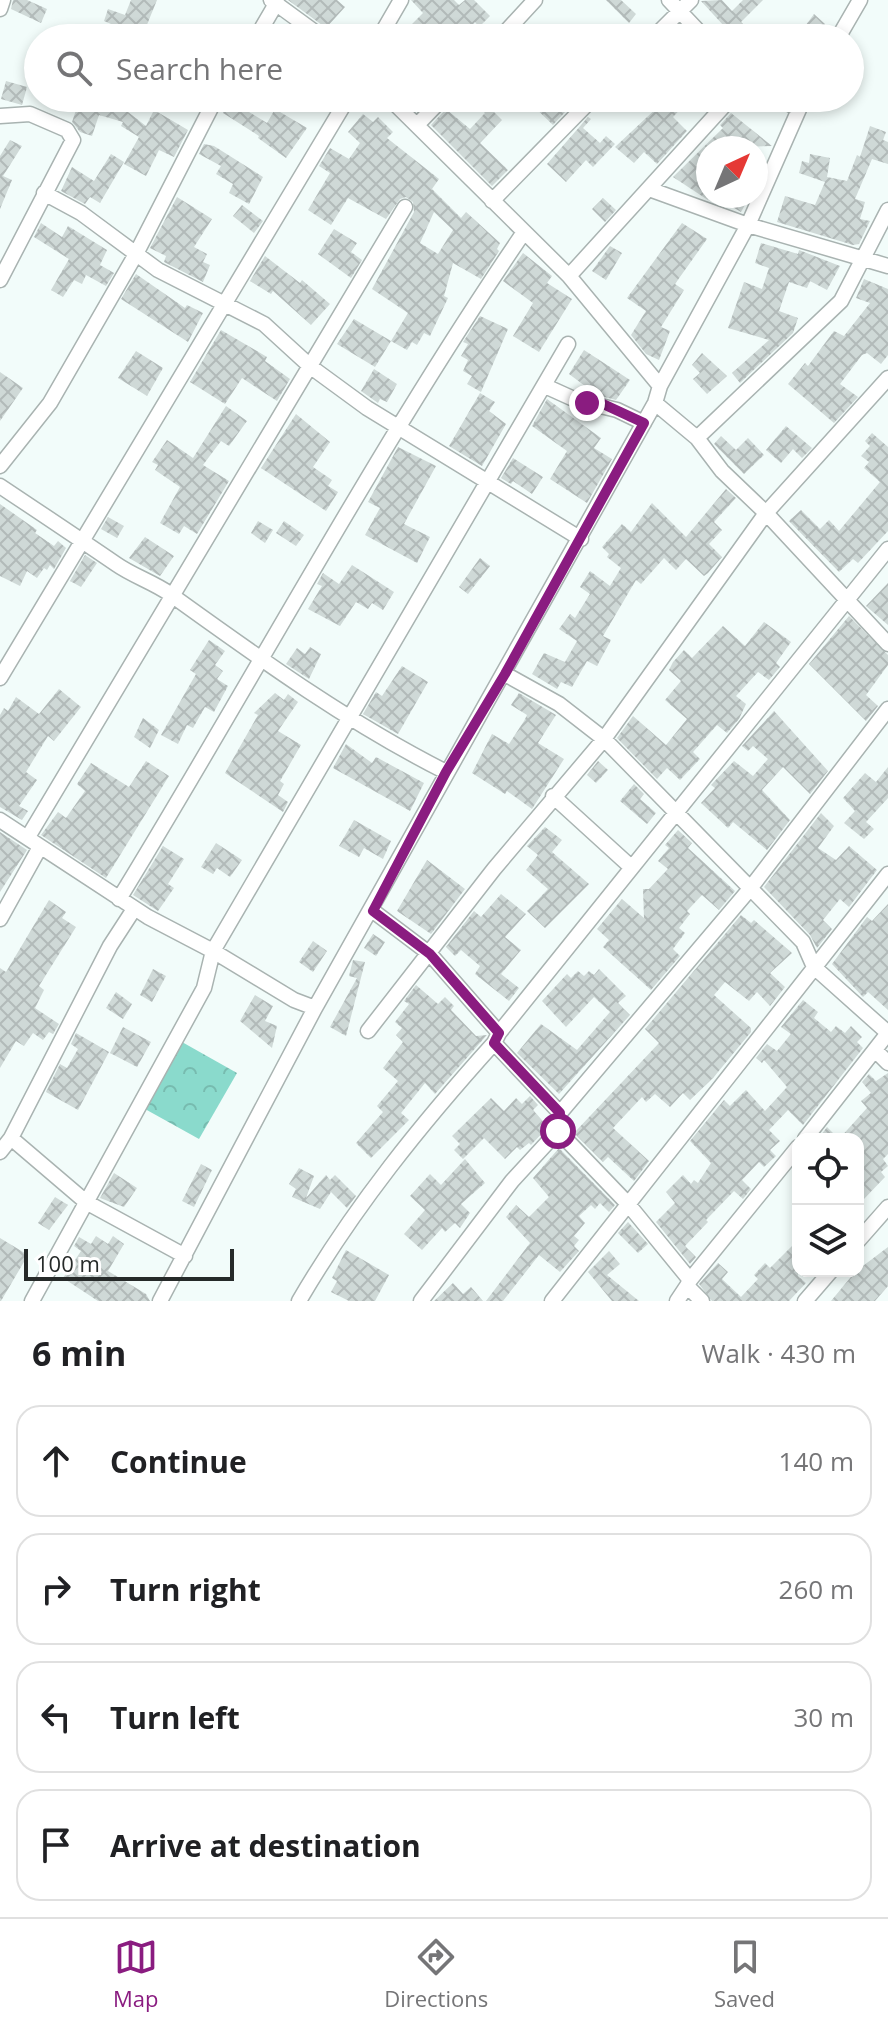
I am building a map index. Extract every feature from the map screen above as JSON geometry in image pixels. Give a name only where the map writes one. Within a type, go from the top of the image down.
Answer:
[{"type":"street","points":[[0,9],[3,0]]},
{"type":"street","points":[[387,24],[401,0]]},
{"type":"street","points":[[513,24],[535,0]]},
{"type":"street","points":[[669,0],[686,6],[697,24]]},
{"type":"street","points":[[846,24],[860,0]]},
{"type":"street","points":[[263,24],[274,1],[304,24]]},
{"type":"street","points":[[667,24],[686,6]]},
{"type":"street","points":[[0,466],[50,403],[136,254],[209,112]]},
{"type":"street","points":[[0,678],[340,112]]},
{"type":"street","points":[[404,112],[569,276],[660,386]]},
{"type":"street","points":[[417,125],[430,112]]},
{"type":"street","points":[[492,201],[579,112]]},
{"type":"street","points":[[569,276],[718,112]]},
{"type":"street","points":[[160,1301],[315,1008],[373,911],[446,772],[505,674],[655,403],[660,386],[748,225],[796,112]]},
{"type":"street","points":[[0,116],[30,114],[72,135],[71,146],[0,280]]},
{"type":"street","points":[[649,189],[748,225],[888,266]]},
{"type":"street","points":[[44,193],[81,213],[178,281],[225,302],[275,332],[311,367],[367,408],[581,539]]},
{"type":"street","points":[[0,919],[34,842],[171,595],[405,207]]},
{"type":"street","points":[[697,438],[841,301],[853,283],[888,210]]},
{"type":"street","points":[[119,899],[258,660],[400,426],[473,307],[524,232]]},
{"type":"street","points":[[32,1301],[204,988],[213,951],[568,344]]},
{"type":"street","points":[[368,1031],[553,796],[604,739],[766,513],[888,378]]},
{"type":"street","points":[[545,386],[576,400],[617,410],[644,423]]},
{"type":"street","points":[[655,403],[697,438],[722,471],[766,513],[888,644]]},
{"type":"street","points":[[0,486],[120,567],[171,595],[258,660],[313,691],[350,720],[446,772]]},
{"type":"street","points":[[299,1301],[350,1217],[388,1167],[497,1038],[888,549]]},
{"type":"street","points":[[505,674],[559,704],[604,739],[803,942],[814,967],[888,1033],[810,1133]]},
{"type":"street","points":[[421,1301],[512,1181],[558,1131],[560,1113],[749,890],[888,709]]},
{"type":"street","points":[[553,796],[631,867]]},
{"type":"street","points":[[0,820],[134,909],[213,951],[294,1000],[315,1008]]},
{"type":"street","points":[[552,1301],[888,874]]},
{"type":"street","points":[[134,909],[110,946],[4,1143],[86,1202],[185,1256]]},
{"type":"street","points":[[373,911],[430,954],[560,1113]]},
{"type":"street","points":[[876,1051],[888,1063]]},
{"type":"street","points":[[558,1131],[628,1204],[702,1301]]},
{"type":"street","points":[[677,1301],[688,1283],[792,1154]]},
{"type":"street","points":[[864,1234],[888,1207]]},
{"type":"street","points":[[805,1301],[826,1277]]},
{"type":"green space","points":[[182,1042],[237,1073],[199,1139],[145,1109]]},
{"type":"building","points":[[13,0],[27,0],[47,9],[41,23],[11,9]]},
{"type":"building","points":[[131,0],[157,0],[147,24],[111,24],[104,21],[108,9],[125,15]]},
{"type":"building","points":[[288,0],[337,0],[345,7],[330,24],[321,24]]},
{"type":"building","points":[[411,0],[454,0],[459,5],[465,0],[474,0],[490,16],[482,24],[412,24],[423,13]]},
{"type":"building","points":[[606,0],[621,0],[636,14],[629,23]]},
{"type":"building","points":[[722,0],[732,11],[743,0],[763,0],[741,22],[743,24],[722,24],[701,1]]},
{"type":"building","points":[[814,14],[825,24],[807,24]]},
{"type":"building","points":[[6,81],[24,86],[22,105],[1,99]]},
{"type":"building","points":[[75,112],[128,112],[146,126],[153,112],[157,112],[188,130],[174,157],[159,150],[146,176],[124,164],[139,137],[121,126],[123,122],[99,115],[92,136],[80,132],[72,122]]},
{"type":"building","points":[[249,112],[267,123],[273,112],[280,112],[307,128],[286,158],[223,113]]},
{"type":"building","points":[[443,112],[450,112],[470,129],[485,113],[494,112],[502,120],[480,143],[508,170],[492,186],[431,125]]},
{"type":"building","points":[[540,112],[565,112],[553,125]]},
{"type":"building","points":[[652,112],[678,112],[673,117],[687,131],[657,164],[644,152],[634,163],[615,147]]},
{"type":"building","points":[[731,113],[760,136],[715,136],[723,128],[720,125]]},
{"type":"building","points":[[363,114],[373,122],[378,117],[393,132],[387,138],[439,179],[432,189],[461,218],[466,212],[500,243],[499,251],[481,279],[453,263],[444,296],[448,298],[430,336],[424,333],[417,345],[412,342],[407,350],[391,341],[408,313],[372,289],[414,212],[413,202],[406,197],[400,199],[386,219],[348,198],[331,225],[308,210],[330,173],[319,166],[330,148],[349,159],[360,143],[348,132]],"holes":[[[434,212],[453,230],[438,254],[420,243]]]},
{"type":"building","points":[[588,117],[591,119],[583,128],[600,143],[606,136],[615,144],[593,167],[586,160],[566,182],[547,164]]},
{"type":"building","points":[[870,126],[886,132],[883,140],[888,142],[888,164],[872,159],[855,199],[865,202],[860,219],[870,221],[859,244],[853,245],[777,222],[785,196],[815,205],[825,182],[799,173],[802,161],[809,163],[810,154],[830,158],[827,177],[847,181],[857,155],[860,157]]},
{"type":"building","points":[[10,140],[22,146],[3,176],[12,180],[0,209],[0,156]]},
{"type":"building","points":[[204,144],[214,146],[263,177],[249,204],[229,193],[233,184],[216,174],[221,166],[199,154]]},
{"type":"building","points":[[111,154],[124,162],[100,203],[90,197],[85,204],[61,191],[72,167],[94,181]]},
{"type":"building","points":[[696,154],[696,192],[673,177]]},
{"type":"building","points":[[177,197],[212,219],[194,247],[207,254],[203,262],[210,265],[203,282],[164,262],[166,256],[150,248]]},
{"type":"building","points":[[603,198],[616,210],[605,222],[592,209]]},
{"type":"building","points":[[242,205],[263,221],[254,233],[233,216]]},
{"type":"building","points":[[41,223],[62,237],[68,226],[107,250],[100,265],[114,273],[106,286],[86,275],[82,284],[74,280],[63,297],[51,290],[69,259],[34,237]]},
{"type":"building","points":[[682,223],[707,239],[675,284],[684,290],[661,327],[670,331],[659,360],[646,354],[631,335],[646,311],[627,298]]},
{"type":"building","points":[[334,229],[357,243],[351,252],[362,260],[351,278],[318,254]]},
{"type":"building","points":[[761,243],[798,254],[799,250],[840,266],[827,290],[810,281],[807,288],[789,282],[779,311],[798,318],[793,333],[740,383],[732,373],[769,340],[728,328],[744,282],[762,289],[769,268],[755,263]]},
{"type":"building","points":[[610,246],[622,253],[606,280],[592,271]]},
{"type":"building","points":[[523,253],[552,276],[547,283],[572,299],[539,352],[513,336],[533,303],[503,281]]},
{"type":"building","points":[[265,256],[300,283],[302,280],[330,304],[311,325],[273,291],[271,294],[250,281]]},
{"type":"building","points":[[136,274],[185,308],[187,305],[203,313],[188,342],[121,299]]},
{"type":"building","points":[[864,279],[888,289],[888,355],[881,364],[867,353],[862,355],[840,384],[858,397],[834,423],[788,384],[805,363],[808,366],[834,331],[844,336],[870,303],[856,298]]},
{"type":"building","points":[[480,316],[508,329],[481,392],[467,384],[472,376],[463,371],[468,360],[461,356],[468,344],[463,342]]},
{"type":"building","points":[[354,319],[391,341],[375,367],[337,344]]},
{"type":"building","points":[[221,330],[267,357],[265,361],[290,379],[277,401],[242,378],[225,404],[190,382]]},
{"type":"building","points":[[584,350],[630,380],[616,400],[597,395],[569,374]]},
{"type":"building","points":[[136,351],[163,368],[147,396],[118,378]]},
{"type":"building","points":[[702,353],[727,376],[707,394],[693,379],[700,373],[692,365]]},
{"type":"building","points":[[374,369],[397,384],[387,402],[380,399],[378,403],[361,391]]},
{"type":"building","points":[[0,372],[23,388],[0,421]]},
{"type":"building","points":[[480,393],[495,402],[489,411],[506,424],[482,466],[449,446]]},
{"type":"building","points":[[547,399],[601,438],[594,448],[612,459],[587,503],[550,479],[567,451],[532,426]]},
{"type":"building","points":[[226,406],[247,421],[229,446],[221,441],[203,465],[229,481],[197,534],[184,526],[179,534],[160,523],[180,487],[155,470],[158,465],[152,462],[167,440],[193,458]]},
{"type":"building","points":[[296,414],[330,442],[313,467],[332,480],[328,486],[338,492],[326,511],[261,468]]},
{"type":"building","points":[[786,426],[812,448],[802,458],[793,449],[781,463],[766,450]]},
{"type":"building","points":[[872,433],[888,447],[888,531],[858,563],[853,559],[839,572],[789,521],[801,510],[820,529],[829,520],[839,531],[880,482],[864,468],[869,462],[861,456],[870,446],[865,441]]},
{"type":"building","points":[[721,436],[736,450],[748,438],[764,455],[744,474],[714,444]]},
{"type":"building","points":[[398,447],[436,466],[404,524],[430,537],[417,563],[365,535],[380,508],[368,502]]},
{"type":"building","points":[[513,458],[543,477],[532,494],[513,481],[511,484],[501,478]]},
{"type":"building","points":[[726,489],[736,498],[714,522],[722,530],[709,544],[722,557],[708,573],[704,576],[686,559],[676,570],[664,558],[641,584],[636,580],[603,636],[611,640],[597,666],[587,661],[572,687],[561,682],[557,689],[532,674],[544,653],[565,662],[577,641],[559,629],[570,614],[575,618],[590,594],[580,587],[590,571],[610,586],[621,568],[607,557],[609,554],[602,547],[622,524],[631,532],[652,503],[686,537]]},
{"type":"building","points":[[0,504],[54,546],[58,541],[66,548],[54,569],[50,565],[47,570],[44,568],[37,578],[27,571],[20,586],[0,576]]},
{"type":"building","points":[[108,517],[124,526],[117,538],[101,529]]},
{"type":"building","points":[[258,521],[273,530],[265,543],[251,533]]},
{"type":"building","points":[[284,521],[304,535],[296,546],[276,533]]},
{"type":"building","points":[[145,537],[174,556],[160,576],[129,558]]},
{"type":"building","points":[[85,555],[97,563],[81,587],[70,581]]},
{"type":"building","points":[[480,558],[490,566],[468,594],[459,587]]},
{"type":"building","points":[[352,565],[394,592],[383,610],[372,603],[368,609],[356,602],[340,626],[308,609],[322,586],[317,584],[323,573],[339,584]]},
{"type":"building","points":[[888,583],[888,625],[866,606]]},
{"type":"building","points":[[849,616],[888,655],[888,665],[866,695],[878,706],[866,721],[809,664]]},
{"type":"building","points":[[764,622],[791,642],[776,663],[780,667],[769,680],[758,672],[736,696],[746,704],[739,719],[727,733],[717,725],[693,752],[700,759],[680,780],[667,768],[657,779],[617,738],[633,716],[666,745],[687,719],[665,700],[681,681],[669,670],[673,662],[684,650],[692,658],[723,626],[745,646]]},
{"type":"building","points":[[209,640],[225,651],[215,665],[223,671],[217,679],[228,686],[214,712],[205,707],[193,728],[187,725],[178,744],[161,735],[196,674],[190,670]]},
{"type":"building","points":[[310,647],[321,654],[309,679],[286,664],[297,648],[305,654]]},
{"type":"building","points":[[402,666],[428,682],[398,734],[363,714],[376,692],[382,696]]},
{"type":"building","points":[[59,689],[81,707],[54,741],[48,736],[26,772],[37,780],[19,806],[28,811],[22,820],[0,807],[0,715],[4,708],[8,711],[16,697],[39,714]]},
{"type":"building","points":[[275,693],[284,700],[288,694],[298,702],[278,731],[301,745],[280,781],[284,784],[278,795],[288,802],[283,812],[225,773],[258,715],[254,713]]},
{"type":"building","points":[[519,693],[556,715],[538,743],[564,759],[532,809],[507,791],[505,794],[472,773],[492,734],[509,744],[524,721],[527,715],[511,705]]},
{"type":"building","points":[[774,711],[828,771],[810,794],[783,767],[762,790],[790,820],[767,850],[733,822],[728,828],[701,803],[715,788],[711,785],[734,761],[753,776],[768,759],[753,746],[748,751],[742,746]]},
{"type":"building","points":[[143,718],[159,730],[150,748],[134,737]]},
{"type":"building","points":[[346,744],[372,763],[376,757],[424,783],[410,811],[333,768]]},
{"type":"building","points":[[146,761],[169,776],[106,878],[41,835],[58,812],[66,818],[85,791],[77,784],[91,763],[129,787]]},
{"type":"building","points":[[598,761],[608,770],[596,783],[587,775]]},
{"type":"building","points":[[888,767],[888,798],[866,822],[874,829],[864,839],[844,823],[855,811],[843,798],[865,773],[876,782]]},
{"type":"building","points":[[634,784],[644,794],[640,799],[656,813],[647,824],[620,801]]},
{"type":"building","points":[[821,813],[834,826],[818,848],[836,860],[849,846],[877,870],[849,907],[840,899],[823,920],[832,929],[817,948],[810,935],[764,887]]},
{"type":"building","points":[[354,820],[391,841],[383,859],[364,848],[359,857],[339,846]]},
{"type":"building","points":[[545,827],[562,840],[552,852],[589,884],[545,928],[527,911],[548,889],[526,870],[538,855],[527,846]]},
{"type":"building","points":[[678,830],[692,843],[688,848],[735,891],[719,910],[702,895],[687,911],[690,914],[679,928],[685,933],[673,949],[680,956],[651,990],[603,947],[609,940],[597,929],[622,899],[644,918],[643,889],[649,889],[668,869],[658,861],[669,848],[665,845]]},
{"type":"building","points":[[0,832],[27,850],[0,892]]},
{"type":"building","points":[[216,843],[242,860],[230,877],[217,868],[213,874],[201,867]]},
{"type":"building","points":[[163,846],[184,859],[168,884],[174,888],[158,911],[133,895]]},
{"type":"building","points":[[427,860],[465,889],[431,934],[397,911]]},
{"type":"building","points":[[501,894],[526,914],[505,937],[521,950],[501,974],[519,988],[509,1001],[475,974],[480,966],[461,950],[455,956],[446,947],[474,911],[481,917]]},
{"type":"building","points":[[49,900],[66,912],[62,918],[76,927],[39,986],[44,990],[35,1008],[59,1024],[53,1034],[49,1032],[43,1040],[33,1033],[24,1046],[16,1041],[0,1068],[0,968],[6,972]]},
{"type":"building","points":[[888,904],[888,1010],[868,992],[863,997],[832,964],[867,917],[872,921]]},
{"type":"building","points":[[741,915],[751,923],[754,920],[792,953],[770,973],[785,987],[770,1006],[757,992],[749,1001],[725,982],[714,995],[751,1028],[751,1032],[713,1078],[690,1100],[683,1093],[670,1107],[655,1094],[646,1102],[642,1097],[613,1128],[649,1161],[634,1181],[608,1157],[603,1162],[574,1133],[659,1043],[645,1029]]},
{"type":"building","points":[[373,934],[385,942],[376,956],[364,948]]},
{"type":"building","points":[[313,941],[327,951],[313,972],[299,962]]},
{"type":"building","points":[[353,960],[365,962],[346,1036],[330,1027],[357,978],[349,976]]},
{"type":"building","points":[[153,969],[166,976],[152,1002],[140,995]]},
{"type":"building","points":[[599,969],[626,996],[618,1003],[630,1015],[559,1094],[517,1053],[541,1024],[577,1050],[610,1012],[594,997],[566,1027],[542,1001],[567,974],[571,978],[578,971],[584,976],[589,971],[594,975]]},
{"type":"building","points":[[416,985],[438,1004],[445,997],[454,1006],[451,1010],[476,1036],[487,1035],[435,1094],[425,1083],[401,1113],[409,1120],[371,1158],[356,1143],[383,1112],[377,1106],[398,1081],[383,1068],[403,1042],[396,1035],[402,1028],[395,1022],[409,1004],[404,1001]]},
{"type":"building","points":[[116,992],[132,1004],[123,1019],[106,1008]]},
{"type":"building","points":[[255,995],[273,1006],[265,1021],[277,1026],[272,1048],[240,1021]]},
{"type":"building","points":[[803,1000],[818,1012],[814,1018],[831,1032],[836,1026],[845,1033],[851,1026],[862,1037],[857,1042],[863,1048],[803,1125],[788,1110],[769,1130],[780,1141],[770,1150],[776,1156],[764,1167],[759,1162],[742,1180],[751,1189],[743,1199],[734,1191],[685,1246],[696,1257],[690,1264],[656,1222],[675,1203],[666,1192],[683,1175],[691,1184],[694,1180],[698,1183],[711,1163],[690,1141],[724,1100],[730,1106],[746,1090],[765,1111],[787,1087],[764,1060],[762,1063],[756,1058],[767,1044],[777,1051],[791,1034],[781,1027]]},
{"type":"building","points":[[123,1027],[151,1042],[137,1067],[110,1053]]},
{"type":"building","points":[[76,1033],[109,1052],[78,1110],[46,1092],[60,1064],[67,1068],[78,1049],[71,1044]]},
{"type":"building","points":[[888,1073],[888,1154],[883,1159],[888,1166],[881,1172],[885,1177],[864,1199],[864,1133],[844,1133],[867,1108],[861,1101],[871,1093],[862,1082],[869,1074],[876,1081]]},
{"type":"building","points":[[530,1096],[538,1105],[533,1110],[548,1127],[531,1145],[529,1143],[520,1150],[517,1147],[505,1159],[484,1138],[463,1159],[454,1150],[460,1144],[452,1136],[491,1098],[504,1111],[516,1098],[522,1104]]},
{"type":"building","points":[[559,1148],[615,1205],[609,1212],[600,1203],[595,1209],[591,1205],[579,1216],[585,1223],[574,1236],[579,1240],[574,1246],[579,1251],[560,1272],[539,1255],[503,1301],[486,1301],[530,1243],[506,1217],[516,1205],[529,1217],[549,1197],[533,1178]]},
{"type":"building","points":[[465,1159],[485,1183],[461,1204],[470,1213],[460,1228],[455,1223],[445,1232],[442,1228],[422,1250],[404,1234],[425,1210],[410,1196],[430,1174],[441,1185]]},
{"type":"building","points":[[201,1164],[212,1170],[194,1207],[182,1201]]},
{"type":"building","points":[[299,1168],[314,1176],[306,1198],[326,1175],[330,1180],[335,1175],[356,1196],[347,1208],[331,1192],[320,1209],[292,1197],[296,1189],[289,1184]]},
{"type":"building","points":[[114,1173],[137,1188],[124,1207],[100,1198]]},
{"type":"building","points":[[55,1197],[68,1205],[49,1230],[38,1223]]},
{"type":"building","points":[[628,1222],[648,1244],[638,1253],[618,1233]]},
{"type":"building","points":[[96,1236],[108,1244],[113,1236],[124,1244],[108,1271],[146,1294],[150,1301],[98,1301],[63,1278],[81,1251],[74,1246],[79,1237],[91,1244]]},
{"type":"building","points":[[0,1238],[28,1255],[1,1301],[0,1301]]},
{"type":"building","points":[[792,1246],[792,1277],[799,1277],[806,1283],[789,1301],[712,1301],[699,1284],[718,1263],[728,1272],[722,1279],[741,1297],[758,1279],[754,1275],[765,1263],[770,1268]]},
{"type":"building","points":[[888,1247],[888,1286],[875,1301],[831,1301],[851,1277],[864,1277],[864,1265]]},
{"type":"building","points":[[346,1250],[389,1275],[375,1301],[349,1301],[331,1292],[337,1281],[332,1278]]},
{"type":"building","points":[[609,1251],[620,1264],[607,1275],[639,1301],[612,1301],[588,1272]]},
{"type":"building","points":[[453,1283],[463,1294],[471,1287],[483,1301],[434,1301]]},
{"type":"route","points":[[558,1131],[560,1113],[494,1043],[499,1033],[430,954],[373,911],[446,772],[505,674],[644,423],[603,404],[587,403]]}]
